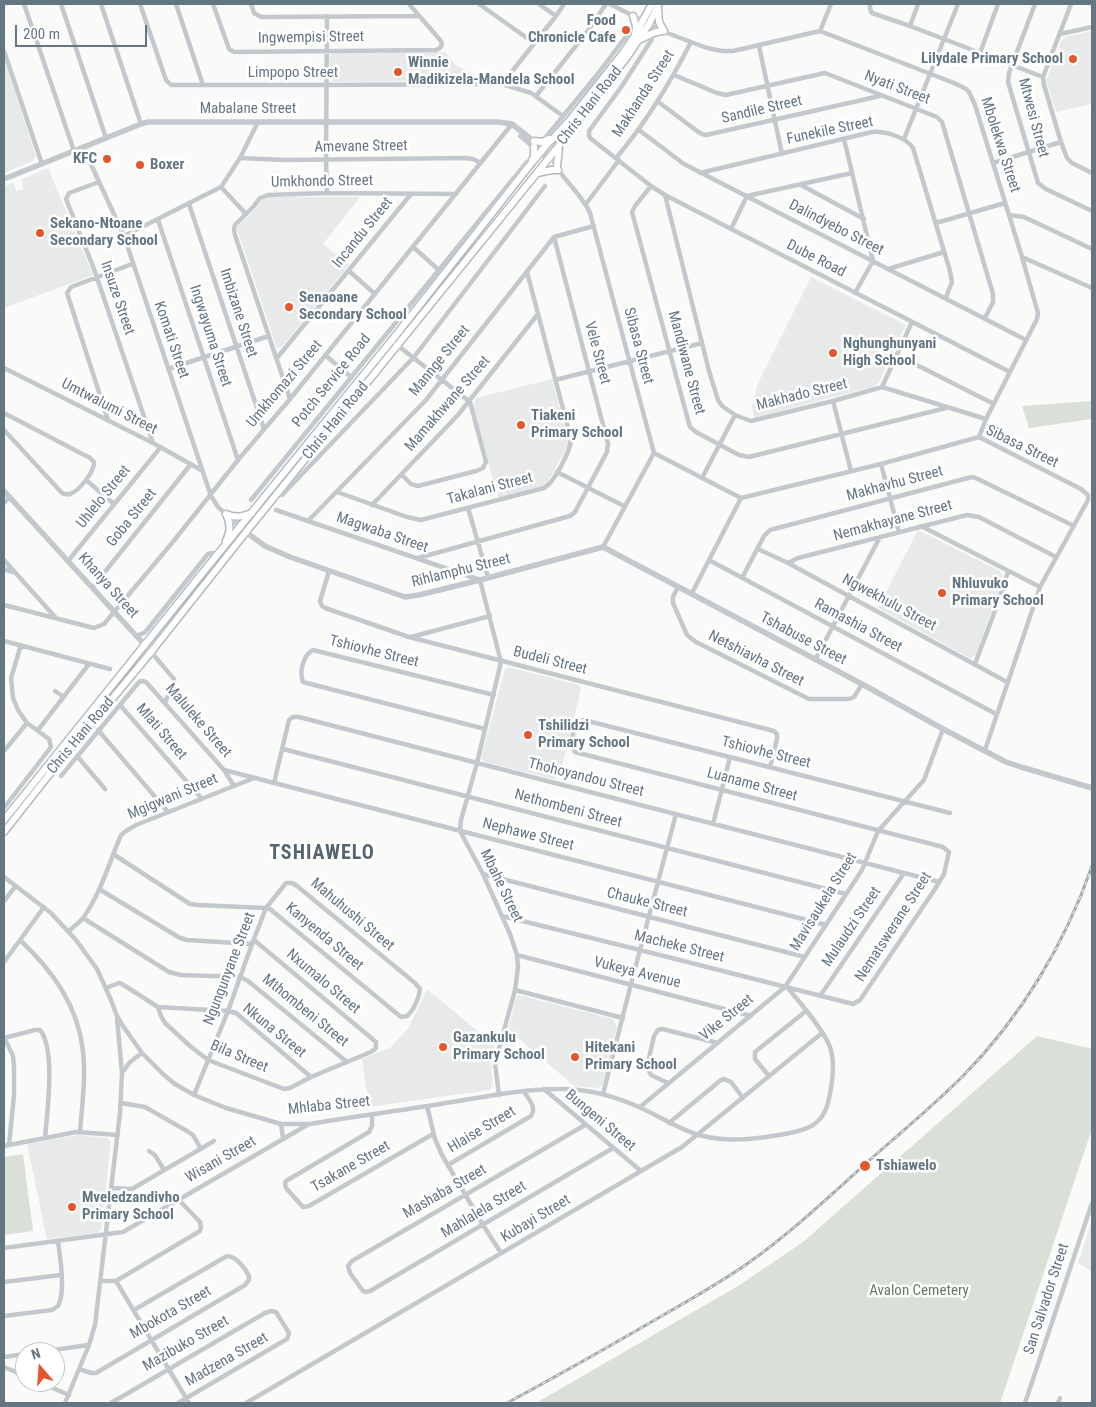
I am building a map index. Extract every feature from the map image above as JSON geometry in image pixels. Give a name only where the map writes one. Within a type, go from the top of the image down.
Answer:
[{"type":"main road","points":[[655,5],[663,31],[634,37],[636,26],[632,15],[640,14],[655,5]]},
{"type":"main road","name":"Chris Hani Road","points":[[4,820],[219,553],[243,529],[252,513],[392,341],[542,150],[562,130],[646,23],[655,5]]},
{"type":"main road","name":"Chris Hani Road","points":[[5,831],[151,652],[243,529],[398,346],[537,173],[554,163],[559,146],[627,57],[634,37]]},
{"type":"main road","points":[[526,170],[534,156],[534,144],[544,142],[562,130]]},
{"type":"main road","points":[[537,173],[552,170],[559,146]]},
{"type":"main road","points":[[226,515],[240,517],[252,513]]},
{"type":"main road","points":[[219,553],[230,533],[226,515]]},
{"type":"street","points":[[24,4],[74,151]]},
{"type":"street","points":[[61,4],[106,138]]},
{"type":"street","points":[[101,4],[141,124]]},
{"type":"street","name":"Limpopo Street","points":[[140,4],[168,82],[174,86],[502,84],[522,89],[536,96],[563,116]]},
{"type":"street","points":[[176,4],[203,85]]},
{"type":"street","name":"Ingwempisi Street","points":[[213,4],[228,46],[232,51],[436,50],[441,47],[441,41],[419,16]]},
{"type":"street","points":[[251,4],[254,13],[258,16],[419,16]]},
{"type":"street","points":[[409,4],[419,16]]},
{"type":"street","points":[[479,4],[534,43]]},
{"type":"street","points":[[539,4],[556,16]]},
{"type":"street","points":[[502,84],[564,4]]},
{"type":"street","points":[[536,96],[608,4],[663,31],[722,51],[759,46],[820,31],[831,4]]},
{"type":"street","points":[[870,4],[872,13],[1043,77]]},
{"type":"street","points":[[910,26],[918,4]]},
{"type":"street","points":[[946,298],[952,278],[913,148],[904,140],[958,4]]},
{"type":"street","points":[[980,53],[998,4]]},
{"type":"street","name":"Mtwesi Street","points":[[1035,4],[1007,78],[1008,82],[1037,181],[1042,187],[1092,211]]},
{"type":"street","points":[[1071,4],[1043,77],[1061,142],[1069,160],[1092,173]]},
{"type":"street","points":[[327,16],[327,193]]},
{"type":"street","points":[[1060,34],[1092,27]]},
{"type":"street","name":"Mbolekwa Street","points":[[820,31],[960,86],[969,92],[975,105],[1038,313],[1037,319],[986,419],[979,437]]},
{"type":"street","points":[[546,137],[634,37]]},
{"type":"street","points":[[617,159],[590,138],[588,133],[622,86],[652,39]]},
{"type":"street","name":"Makhanda Street","points":[[586,204],[639,130],[674,75],[691,42]]},
{"type":"street","points":[[759,46],[782,154]]},
{"type":"street","points":[[4,51],[42,164]]},
{"type":"street","name":"Nyati Street","points":[[674,75],[726,95],[825,73],[937,117],[942,122],[993,294],[992,302],[985,318]]},
{"type":"street","name":"Sandile Street","points":[[657,101],[702,134],[712,134],[881,96]]},
{"type":"street","name":"Mabalane Street","points":[[4,180],[141,124],[157,122],[504,122],[542,150],[554,163]]},
{"type":"street","points":[[124,236],[221,187],[240,158],[258,122]]},
{"type":"street","name":"Umkhomazi Street","points":[[57,619],[96,628],[104,624],[115,613],[511,126]]},
{"type":"street","name":"Dalindyebo Street","points":[[639,130],[684,164],[1026,340]]},
{"type":"street","name":"Funekile Street","points":[[700,172],[878,132],[904,140]]},
{"type":"street","points":[[844,139],[864,219],[872,261],[856,294]]},
{"type":"street","points":[[993,163],[1061,142]]},
{"type":"street","name":"Komati Street","points":[[83,147],[124,236],[210,496],[218,507],[243,529]]},
{"type":"street","name":"Amevane Street","points":[[240,158],[285,160],[473,159],[481,163]]},
{"type":"street","name":"Dube Road","points":[[617,159],[665,195],[1010,372]]},
{"type":"street","name":"Potch Service Road","points":[[251,500],[527,162]]},
{"type":"street","name":"Sibasa Street","points":[[554,163],[586,204],[594,226],[654,453]]},
{"type":"street","points":[[731,229],[747,196],[852,173]]},
{"type":"street","name":"Insuze Street","points":[[99,182],[69,193],[66,199],[97,277],[153,443]]},
{"type":"street","points":[[801,185],[864,219]]},
{"type":"street","name":"Chris Hani Road","points":[[282,495],[414,357],[545,186]]},
{"type":"street","name":"Mandiwane Street","points":[[651,186],[634,206],[632,212],[690,427],[696,432],[739,455],[749,457],[946,408]]},
{"type":"street","points":[[221,187],[246,214]]},
{"type":"street","name":"Umkhondo Street","points":[[290,399],[234,231],[235,225],[265,195],[327,193],[456,194]]},
{"type":"street","name":"Incandu Street","points":[[277,358],[411,194]]},
{"type":"street","points":[[665,195],[719,403],[735,415],[702,478]]},
{"type":"street","points":[[936,224],[1005,203]]},
{"type":"street","name":"Imbizane Street","points":[[189,204],[264,429]]},
{"type":"street","points":[[1009,215],[1024,217],[1092,249]]},
{"type":"street","name":"Ingwayuma Street","points":[[158,220],[238,460]]},
{"type":"street","points":[[554,237],[594,226]]},
{"type":"street","name":"Mannge Street","points":[[308,522],[426,400],[554,237]]},
{"type":"street","name":"Vele Street","points":[[416,558],[570,516],[575,512],[607,452],[608,444],[554,237]]},
{"type":"street","points":[[413,247],[439,270]]},
{"type":"street","points":[[888,269],[944,252]]},
{"type":"street","points":[[1022,257],[1092,288]]},
{"type":"street","points":[[108,420],[67,295],[71,287],[132,264]]},
{"type":"street","points":[[349,272],[375,294]]},
{"type":"street","name":"Takalani Street","points":[[337,492],[407,518],[419,520],[544,488],[549,485],[571,442],[527,272]]},
{"type":"street","name":"Mamakhwane Street","points":[[372,505],[470,402],[538,314]]},
{"type":"street","points":[[912,322],[882,388],[986,419]]},
{"type":"street","points":[[168,369],[269,336]]},
{"type":"street","points":[[392,341],[470,402],[486,459],[485,466],[476,471],[418,486],[408,482],[402,475]]},
{"type":"street","points":[[555,380],[702,343]]},
{"type":"street","points":[[325,355],[351,377]]},
{"type":"street","points":[[897,355],[994,404]]},
{"type":"street","name":"Umtwalumi Street","points":[[4,368],[153,443],[201,470]]},
{"type":"street","name":"Makhado Street","points":[[735,415],[751,421],[882,388]]},
{"type":"street","points":[[833,401],[851,470]]},
{"type":"street","points":[[926,412],[927,402]]},
{"type":"street","points":[[4,413],[90,458],[94,462],[94,468],[86,480],[69,494],[62,493],[4,430]]},
{"type":"street","name":"Sibasa Street","points":[[741,498],[881,464],[979,437],[1081,489],[1087,494],[1088,500],[1074,526]]},
{"type":"street","name":"Uhlelo Street","points":[[68,561],[160,448]]},
{"type":"street","points":[[603,547],[654,453],[741,498],[692,594]]},
{"type":"street","name":"Goba Street","points":[[92,588],[191,464]]},
{"type":"street","points":[[881,464],[899,532]]},
{"type":"street","points":[[557,472],[624,506]]},
{"type":"street","name":"Makhavhu Street","points":[[742,578],[764,536],[770,530],[973,478],[1074,526]]},
{"type":"street","points":[[86,480],[114,504]]},
{"type":"street","name":"Khanya Street","points":[[4,491],[174,679],[174,687],[165,703]]},
{"type":"street","points":[[4,502],[10,497]]},
{"type":"street","points":[[468,508],[488,577]]},
{"type":"street","name":"Magwaba Street","points":[[276,510],[480,580]]},
{"type":"street","name":"Nemakhayane Street","points":[[788,563],[798,558],[962,515],[975,516],[1056,557]]},
{"type":"street","points":[[921,526],[1040,587]]},
{"type":"street","points":[[985,750],[1040,587],[1074,526]]},
{"type":"street","name":"Rihlamphu Street","points":[[243,529],[265,546],[329,571],[405,597],[480,580],[603,547]]},
{"type":"street","points":[[816,660],[880,537]]},
{"type":"street","name":"Tshabuse Street","points":[[603,547],[1006,762],[1092,788]]},
{"type":"street","name":"Ngwekhulu Street","points":[[758,549],[788,563],[1007,682]]},
{"type":"street","points":[[136,636],[147,630],[208,554],[219,553]]},
{"type":"street","points":[[4,560],[57,619]]},
{"type":"street","name":"Ramashia Street","points":[[709,560],[996,714]]},
{"type":"street","points":[[4,569],[15,572]]},
{"type":"street","name":"Budeli Street","points":[[329,571],[320,601],[322,606],[409,638],[774,731],[777,736],[770,767]]},
{"type":"street","points":[[975,664],[1008,572]]},
{"type":"street","points":[[460,831],[502,662],[480,580]]},
{"type":"street","name":"Netshiavha Street","points":[[678,586],[673,602],[687,635],[696,642],[808,699],[849,699],[854,697],[862,684]]},
{"type":"street","points":[[4,605],[57,619]]},
{"type":"street","points":[[409,638],[490,616]]},
{"type":"street","points":[[4,641],[110,669]]},
{"type":"street","points":[[4,808],[51,747],[49,740],[27,723],[18,710],[13,698],[11,678],[21,645]]},
{"type":"street","name":"Tshiovhe Street","points":[[485,730],[303,682],[301,673],[306,656],[313,650],[494,695]]},
{"type":"street","points":[[38,730],[89,664]]},
{"type":"street","points":[[4,676],[11,678]]},
{"type":"street","name":"Maluleke Street","points":[[120,705],[139,682],[146,682],[224,770],[234,786]]},
{"type":"street","points":[[55,691],[64,697]]},
{"type":"street","points":[[61,776],[120,705]]},
{"type":"street","name":"Mlati Street","points":[[120,705],[202,799]]},
{"type":"street","name":"Thohoyandou Street","points":[[274,783],[289,720],[293,717],[299,717],[939,882]]},
{"type":"street","name":"Tshiovhe Street","points":[[578,722],[587,720],[950,813]]},
{"type":"street","name":"Luaname Street","points":[[578,722],[571,743],[571,747],[575,752],[945,848],[949,854]]},
{"type":"street","points":[[4,751],[27,723]]},
{"type":"street","name":"Mavisaukela Street","points":[[786,988],[865,863],[878,831],[924,780],[943,729]]},
{"type":"street","points":[[98,730],[168,812]]},
{"type":"street","name":"Nethombeni Street","points":[[283,749],[846,894]]},
{"type":"street","points":[[77,756],[105,789]]},
{"type":"street","points":[[713,824],[730,757]]},
{"type":"street","name":"Nephawe Street","points":[[224,770],[826,925]]},
{"type":"street","name":"Mgigwani Street","points":[[69,931],[83,918],[99,888],[121,836],[126,831],[255,777]]},
{"type":"street","points":[[603,1094],[676,814]]},
{"type":"street","name":"Mbahe Street","points":[[460,831],[483,874],[510,934],[517,955],[518,968],[515,990],[495,1063],[499,1095]]},
{"type":"street","name":"Kanyenda Street","points":[[113,854],[190,904],[266,908],[274,912],[401,1017],[409,1014],[419,995]]},
{"type":"street","name":"Nematswerane Street","points":[[850,1004],[860,1000],[939,882],[946,869],[949,854]]},
{"type":"street","name":"Mulaudzi Street","points":[[820,996],[904,873]]},
{"type":"street","name":"Chauke Street","points":[[483,874],[804,957]]},
{"type":"street","name":"Mhlaba Street","points":[[4,878],[44,908],[69,931],[91,960],[106,988],[117,1016],[142,1053],[164,1075],[194,1095],[226,1108],[281,1124],[310,1124],[499,1095],[544,1089],[571,1089],[603,1094],[640,1107],[698,1135],[724,1140],[746,1140],[801,1131],[816,1124],[826,1109],[832,1081],[832,1063],[830,1049],[822,1033],[786,988]]},
{"type":"street","name":"Mahuhushi Street","points":[[266,908],[285,884],[290,882],[294,884],[418,985],[420,989],[419,995]]},
{"type":"street","points":[[4,901],[15,886]]},
{"type":"street","points":[[99,888],[180,938],[187,940],[253,942]]},
{"type":"street","points":[[4,962],[44,908]]},
{"type":"street","name":"Ngungunyane Street","points":[[194,1095],[228,1011],[266,908]]},
{"type":"street","name":"Macheke Street","points":[[502,916],[850,1004]]},
{"type":"street","name":"Mthombeni Street","points":[[83,918],[168,972],[181,975],[240,978],[248,981],[347,1062]]},
{"type":"street","points":[[20,940],[37,956],[53,976],[67,999],[74,1016],[82,1042],[84,1058],[80,1132]]},
{"type":"street","name":"Nxumalo Street","points":[[253,942],[376,1042]]},
{"type":"street","name":"Vukeya Avenue","points":[[517,955],[751,1016]]},
{"type":"street","name":"Bila Street","points":[[106,988],[115,984],[122,984],[158,1008],[165,1023],[208,1060],[284,1089],[293,1087],[311,1077],[371,1052],[376,1048],[376,1042]]},
{"type":"street","name":"Vike Street","points":[[640,1107],[786,988]]},
{"type":"street","points":[[515,990],[623,1018]]},
{"type":"street","name":"Nkuna Street","points":[[158,1008],[236,1013],[311,1077]]},
{"type":"street","points":[[770,1076],[757,1062],[754,1055],[755,1052],[806,1011]]},
{"type":"street","points":[[65,1403],[95,1326],[121,1103],[122,1073],[117,1016]]},
{"type":"street","points":[[668,1083],[651,1075],[647,1067],[654,1036],[658,1030],[662,1029],[718,1043]]},
{"type":"street","points":[[45,1138],[48,1050],[43,1034],[40,1030],[36,1030],[4,1038],[13,1056],[14,1067],[14,1095],[6,1146],[80,1132],[118,1135]]},
{"type":"street","name":"Kubayi Street","points":[[246,1403],[682,1148],[822,1033]]},
{"type":"street","points":[[122,1073],[130,1062],[142,1053]]},
{"type":"street","points":[[669,1122],[724,1079],[731,1082],[743,1098]]},
{"type":"street","name":"Bungeni Street","points":[[544,1089],[641,1171]]},
{"type":"street","name":"Hlaise Street","points":[[448,1165],[531,1116],[533,1107],[524,1092]]},
{"type":"street","points":[[121,1103],[145,1107],[191,1133],[201,1149]]},
{"type":"street","points":[[427,1106],[437,1146],[501,1254]]},
{"type":"street","name":"Tsakane Street","points":[[372,1114],[372,1126],[369,1132],[288,1179],[285,1184],[286,1188],[303,1207],[308,1207],[433,1134]]},
{"type":"street","points":[[281,1124],[283,1138]]},
{"type":"street","name":"Wisani Street","points":[[4,1248],[116,1233],[129,1229],[310,1124]]},
{"type":"street","name":"Mashaba Street","points":[[367,1292],[363,1291],[350,1273],[348,1268],[350,1262],[585,1124]]},
{"type":"street","points":[[112,1188],[132,1189],[214,1141]]},
{"type":"street","name":"Mahlalela Street","points":[[367,1292],[613,1148]]},
{"type":"street","points":[[149,1151],[155,1155],[164,1170]]},
{"type":"street","points":[[101,1281],[116,1281],[200,1231],[200,1222],[178,1200]]},
{"type":"street","name":"San Salvador Street","points":[[1025,1403],[1092,1203]]},
{"type":"street","points":[[4,1316],[56,1308],[60,1303],[62,1275],[58,1241]]},
{"type":"street","name":"Mbokota Street","points":[[79,1369],[91,1373],[96,1372],[247,1282],[249,1280],[248,1274],[234,1258],[231,1256],[223,1257],[134,1310]]},
{"type":"street","points":[[4,1282],[62,1275]]},
{"type":"street","points":[[116,1281],[187,1401]]},
{"type":"street","name":"Mazibuko Street","points":[[111,1403],[265,1313],[276,1312]]},
{"type":"street","name":"Madzena Street","points":[[178,1403],[187,1401],[287,1339],[289,1333],[276,1312]]},
{"type":"street","points":[[65,1348],[89,1345]]},
{"type":"street","points":[[64,1392],[69,1394]]},
{"type":"shaded area","name":"Lilydale Primary School","points":[[1092,31],[1092,104],[1056,112],[1046,81],[1062,39]]},
{"type":"shaded area","name":"Winnie Madikizela-Mandela School","points":[[445,52],[456,65],[480,80],[334,82],[329,79],[329,56],[333,53]]},
{"type":"shaded area","points":[[4,59],[36,156],[33,161],[4,173]]},
{"type":"shaded area","name":"Sekano-Ntoane Secondary School","points":[[48,168],[93,275],[4,308],[4,186],[14,182],[16,191],[23,189],[22,179]]},
{"type":"shaded area","name":"Senaoane Secondary School","points":[[268,197],[360,197],[323,244],[349,265],[281,348],[277,348],[237,229],[262,200]]},
{"type":"shaded area","name":"Nghunghunyani High School","points":[[811,277],[906,325],[879,382],[875,386],[754,418],[752,407],[758,383]]},
{"type":"shaded area","name":"Tiakeni Primary School","points":[[552,379],[569,444],[546,485],[498,498],[473,406],[476,398]]},
{"type":"shaded area","name":"Nhluvuko Primary School","points":[[918,530],[1000,571],[1003,578],[976,655],[970,658],[878,608]]},
{"type":"shaded area","name":"Tshilidzi Primary School","points":[[508,667],[579,685],[581,689],[560,775],[554,779],[485,762],[481,758],[505,669]]},
{"type":"shaded area","name":"Gazankulu Primary School","points":[[427,989],[495,1046],[491,1062],[493,1086],[489,1090],[369,1107],[362,1059],[390,1048],[409,1027]]},
{"type":"shaded area","name":"Hitekani Primary School","points":[[519,995],[613,1019],[617,1027],[603,1084],[599,1088],[574,1086],[508,1029],[516,997]]},
{"type":"shaded area","name":"Mveledzandivho Primary School","points":[[78,1135],[107,1138],[111,1141],[101,1230],[97,1233],[47,1239],[27,1144]]},
{"type":"shaded area","points":[[1092,1221],[1092,1272],[1078,1263]]},
{"type":"green space","points":[[1092,401],[1092,419],[1029,428],[1022,406]]},
{"type":"green space","name":"Avalon Cemetery","points":[[1037,1036],[1092,1049],[1092,1129],[1000,1403],[536,1403],[738,1286],[803,1242]]},
{"type":"green space","points":[[23,1154],[33,1231],[4,1235],[4,1157]]},
{"type":"railway","points":[[507,1403],[641,1328],[740,1269],[801,1221],[933,1105],[984,1053],[1022,1004],[1055,951],[1069,923],[1092,866]]},
{"type":"place","name":"Food Chronicle Cafe","points":[[626,30]]},
{"type":"place","name":"Lilydale Primary School","points":[[1073,59]]},
{"type":"place","name":"Winnie Madikizela-Mandela School","points":[[398,72]]},
{"type":"place","name":"KFC","points":[[107,159]]},
{"type":"place","name":"Boxer","points":[[140,165]]},
{"type":"place","name":"Sekano-Ntoane Secondary School","points":[[40,233]]},
{"type":"place","name":"Senaoane Secondary School","points":[[289,307]]},
{"type":"place","name":"Nghunghunyani High School","points":[[833,353]]},
{"type":"place","name":"Tiakeni Primary School","points":[[521,425]]},
{"type":"place","name":"Nhluvuko Primary School","points":[[942,593]]},
{"type":"place","name":"Tshilidzi Primary School","points":[[528,735]]},
{"type":"place","name":"Gazankulu Primary School","points":[[443,1047]]},
{"type":"place","name":"Hitekani Primary School","points":[[575,1057]]},
{"type":"place","name":"Tshiawelo","points":[[865,1166]]},
{"type":"place","name":"Mveledzandivho Primary School","points":[[72,1207]]},
{"type":"district","name":"TSHIAWELO","points":[[322,854]]}]
